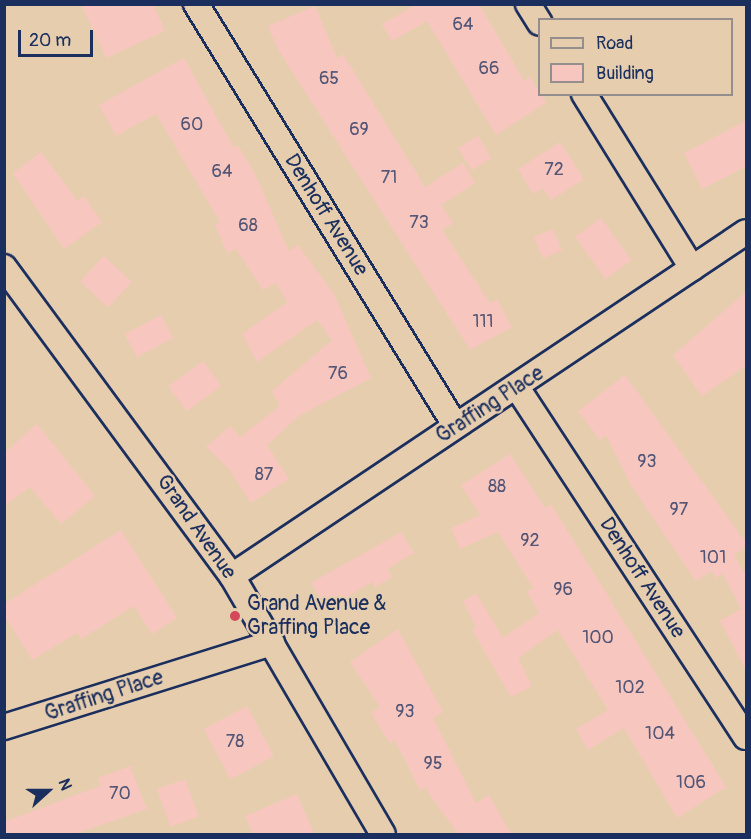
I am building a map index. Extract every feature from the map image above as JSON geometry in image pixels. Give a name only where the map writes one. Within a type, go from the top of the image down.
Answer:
[{"type":"street","name":"Denhoff Avenue","points":[[196,4],[455,425]]},
{"type":"street","points":[[528,4],[538,20]]},
{"type":"street","points":[[585,96],[692,268]]},
{"type":"street","name":"Graffing Place","points":[[232,576],[455,425],[518,389],[747,232]]},
{"type":"street","name":"Grand Avenue","points":[[4,267],[232,576],[383,834]]},
{"type":"street","name":"Denhoff Avenue","points":[[518,389],[747,736]]},
{"type":"street","name":"Graffing Place","points":[[4,727],[272,643]]},
{"type":"building","points":[[81,4],[153,4],[165,31],[106,58]]},
{"type":"building","points":[[417,4],[479,4],[524,81],[530,77],[538,90],[538,96],[542,96],[546,103],[496,135],[427,21],[392,41],[382,24]]},
{"type":"building","points":[[315,6],[337,58],[343,54],[425,187],[463,163],[475,183],[441,205],[453,223],[442,230],[490,303],[497,299],[512,327],[470,350],[277,48],[268,26]]},
{"type":"building","points":[[184,58],[234,148],[238,146],[253,170],[289,251],[298,245],[334,294],[371,378],[299,416],[267,445],[289,479],[251,503],[229,469],[206,447],[230,426],[240,437],[280,406],[272,391],[332,340],[317,320],[257,362],[242,334],[287,302],[276,283],[263,290],[236,249],[227,253],[215,225],[220,222],[156,114],[116,136],[99,105]]},
{"type":"building","points":[[747,120],[747,166],[702,189],[684,153]]},
{"type":"building","points":[[478,136],[491,158],[472,170],[458,148]]},
{"type":"building","points":[[560,142],[584,179],[551,200],[543,188],[533,194],[518,169]]},
{"type":"building","points":[[41,152],[78,201],[84,196],[102,222],[64,249],[13,173]]},
{"type":"building","points":[[601,218],[632,260],[606,279],[575,237]]},
{"type":"building","points":[[553,229],[562,250],[543,258],[534,237]]},
{"type":"building","points":[[104,256],[132,282],[108,308],[80,282]]},
{"type":"building","points":[[747,291],[747,365],[702,396],[673,355]]},
{"type":"building","points":[[161,315],[173,338],[137,357],[125,334]]},
{"type":"building","points":[[203,361],[221,386],[186,411],[168,386]]},
{"type":"building","points":[[625,375],[747,544],[734,556],[747,576],[747,672],[720,621],[741,609],[723,574],[716,578],[712,571],[696,581],[632,487],[606,435],[600,440],[578,411]]},
{"type":"building","points":[[37,424],[95,496],[61,524],[30,487],[4,506],[4,453]]},
{"type":"building","points":[[510,454],[545,508],[551,504],[726,787],[677,818],[624,728],[588,750],[576,729],[608,710],[558,630],[518,658],[532,686],[511,697],[472,630],[476,627],[463,601],[476,593],[503,638],[539,613],[527,592],[533,588],[498,532],[460,549],[451,528],[480,515],[461,485]]},
{"type":"building","points":[[121,530],[177,618],[152,634],[134,606],[81,639],[77,633],[32,660],[4,615],[4,604]]},
{"type":"building","points":[[401,532],[414,553],[387,569],[392,577],[376,587],[372,582],[327,609],[311,583]]},
{"type":"building","points":[[398,629],[443,712],[433,718],[476,803],[489,795],[511,834],[458,834],[425,788],[420,790],[395,740],[390,743],[371,713],[380,707],[350,662]]},
{"type":"building","points":[[247,706],[274,756],[230,779],[204,729]]},
{"type":"building","points":[[130,766],[147,809],[75,834],[4,834],[4,822],[100,786],[98,778]]},
{"type":"building","points":[[185,779],[199,817],[170,827],[157,789]]},
{"type":"building","points":[[297,794],[314,834],[253,834],[245,816]]},
{"type":"place","name":"Grand Avenue & Graffing Place","points":[[235,616]]}]
